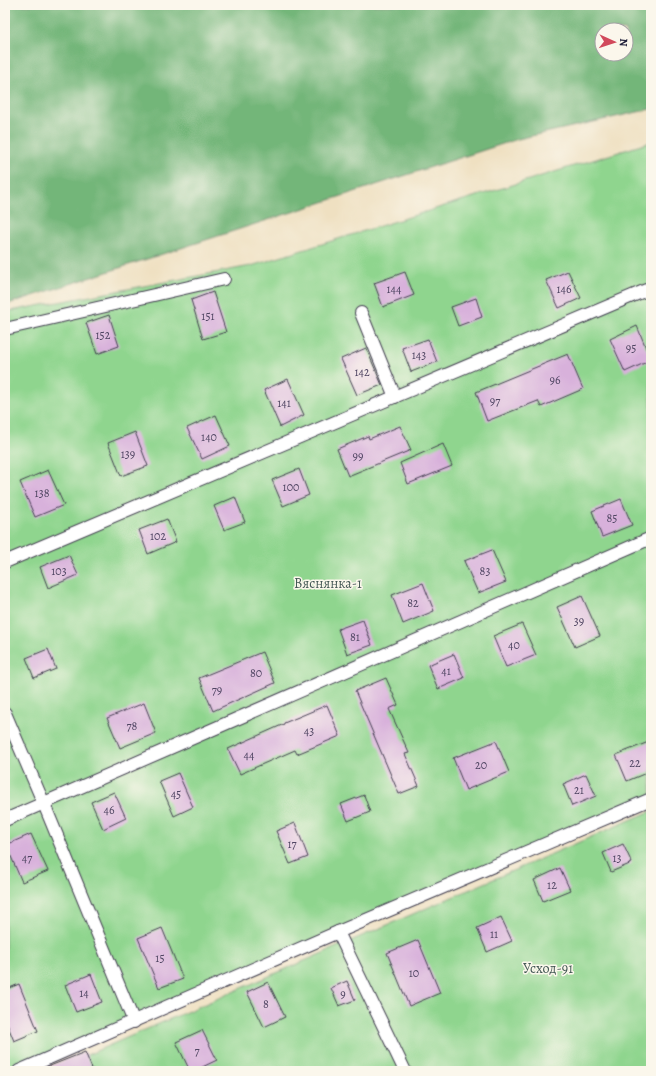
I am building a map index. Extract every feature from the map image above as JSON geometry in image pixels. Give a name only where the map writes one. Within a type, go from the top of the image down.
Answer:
[{"type":"lane","points":[[5,329],[224,279]]},
{"type":"lane","points":[[5,562],[651,288]]},
{"type":"lane","points":[[361,313],[395,397]]},
{"type":"lane","points":[[5,820],[651,538]]},
{"type":"lane","points":[[5,713],[134,1022]]},
{"type":"lane","points":[[19,1071],[338,932],[651,799]]},
{"type":"lane","points":[[338,932],[405,1071]]},
{"type":"green space","points":[[5,5],[651,5],[651,109],[518,139],[5,305]]},
{"type":"green space","name":"Вяснянка-1","points":[[651,142],[651,798],[19,1071],[5,1071],[5,312],[251,266]]},
{"type":"green space","name":"Усход-91","points":[[651,811],[651,1071],[50,1071]]},
{"type":"building","points":[[568,271],[581,298],[559,308],[546,280]]},
{"type":"building","points":[[405,272],[414,295],[383,307],[374,283]]},
{"type":"building","points":[[213,292],[226,332],[203,339],[191,300]]},
{"type":"building","points":[[476,298],[482,317],[458,326],[451,307]]},
{"type":"building","points":[[109,315],[119,346],[97,354],[86,323]]},
{"type":"building","points":[[637,326],[651,360],[625,372],[610,339]]},
{"type":"building","points":[[428,339],[437,362],[411,372],[402,348]]},
{"type":"building","points":[[366,348],[382,385],[357,395],[341,359]]},
{"type":"building","points":[[568,354],[583,389],[541,407],[538,401],[487,421],[476,392]]},
{"type":"building","points":[[288,379],[304,415],[280,427],[264,390]]},
{"type":"building","points":[[216,415],[230,446],[202,459],[187,428]]},
{"type":"building","points":[[400,426],[411,450],[348,476],[337,449],[368,436],[369,439]]},
{"type":"building","points":[[135,432],[148,466],[121,476],[108,443]]},
{"type":"building","points":[[443,444],[452,466],[408,484],[400,463]]},
{"type":"building","points":[[299,469],[309,495],[283,506],[272,480]]},
{"type":"building","points":[[48,470],[64,505],[35,517],[20,482]]},
{"type":"building","points":[[235,497],[245,522],[224,530],[214,506]]},
{"type":"building","points":[[621,499],[632,525],[602,537],[592,511]]},
{"type":"building","points":[[167,519],[176,542],[148,554],[139,530]]},
{"type":"building","points":[[492,550],[506,582],[478,593],[464,561]]},
{"type":"building","points":[[69,555],[78,575],[48,588],[40,567]]},
{"type":"building","points":[[423,583],[434,611],[403,624],[392,595]]},
{"type":"building","points":[[582,596],[600,636],[575,647],[557,607]]},
{"type":"building","points":[[363,620],[372,645],[347,654],[338,629]]},
{"type":"building","points":[[522,624],[536,655],[506,667],[493,636]]},
{"type":"building","points":[[48,649],[56,669],[34,678],[26,658]]},
{"type":"building","points":[[262,652],[275,683],[213,711],[199,678]]},
{"type":"building","points":[[454,654],[464,678],[438,689],[428,665]]},
{"type":"building","points":[[386,678],[398,705],[389,709],[409,753],[405,754],[419,786],[399,794],[355,691]]},
{"type":"building","points":[[144,703],[156,733],[120,748],[107,718]]},
{"type":"building","points":[[327,705],[340,736],[297,754],[295,750],[240,774],[228,749]]},
{"type":"building","points":[[496,741],[509,772],[466,790],[453,758]]},
{"type":"building","points":[[651,741],[651,771],[627,781],[616,755]]},
{"type":"building","points":[[178,773],[193,807],[174,816],[159,781]]},
{"type":"building","points":[[586,774],[596,796],[572,806],[563,784]]},
{"type":"building","points":[[114,792],[126,818],[103,829],[91,802]]},
{"type":"building","points":[[364,795],[370,812],[348,821],[341,804]]},
{"type":"building","points":[[295,823],[308,857],[290,864],[276,831]]},
{"type":"building","points":[[31,834],[48,871],[22,882],[6,845]]},
{"type":"building","points":[[623,844],[632,863],[611,872],[603,853]]},
{"type":"building","points":[[560,868],[570,890],[543,901],[534,880]]},
{"type":"building","points":[[501,917],[512,941],[487,952],[477,928]]},
{"type":"building","points":[[162,928],[183,979],[159,988],[138,938]]},
{"type":"building","points":[[418,940],[440,993],[409,1006],[387,953]]},
{"type":"building","points":[[91,974],[102,1002],[76,1012],[65,985]]},
{"type":"building","points":[[347,981],[355,1000],[339,1006],[331,988]]},
{"type":"building","points":[[268,982],[285,1017],[264,1027],[247,992]]},
{"type":"building","points":[[19,984],[38,1031],[14,1041],[5,1019],[5,990]]},
{"type":"building","points":[[202,1030],[217,1060],[194,1071],[190,1071],[176,1042]]},
{"type":"building","points":[[85,1052],[93,1071],[40,1071],[40,1070]]}]
